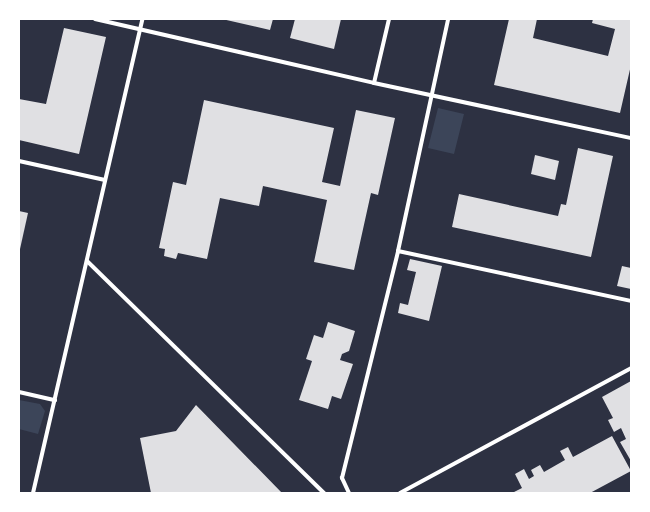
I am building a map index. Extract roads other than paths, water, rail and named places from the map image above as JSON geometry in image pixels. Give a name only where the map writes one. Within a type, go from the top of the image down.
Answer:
[{"type":"street","points":[[96,19],[374,83],[631,138]]},
{"type":"street","points":[[33,493],[142,19]]},
{"type":"street","points":[[374,83],[389,19]]},
{"type":"street","points":[[349,493],[342,478],[398,251],[430,94],[448,19]]},
{"type":"street","points":[[19,161],[105,180]]},
{"type":"street","points":[[398,251],[631,301]]},
{"type":"street","points":[[86,261],[324,493]]},
{"type":"street","points":[[400,493],[631,368]]},
{"type":"street","points":[[19,392],[55,400]]}]
